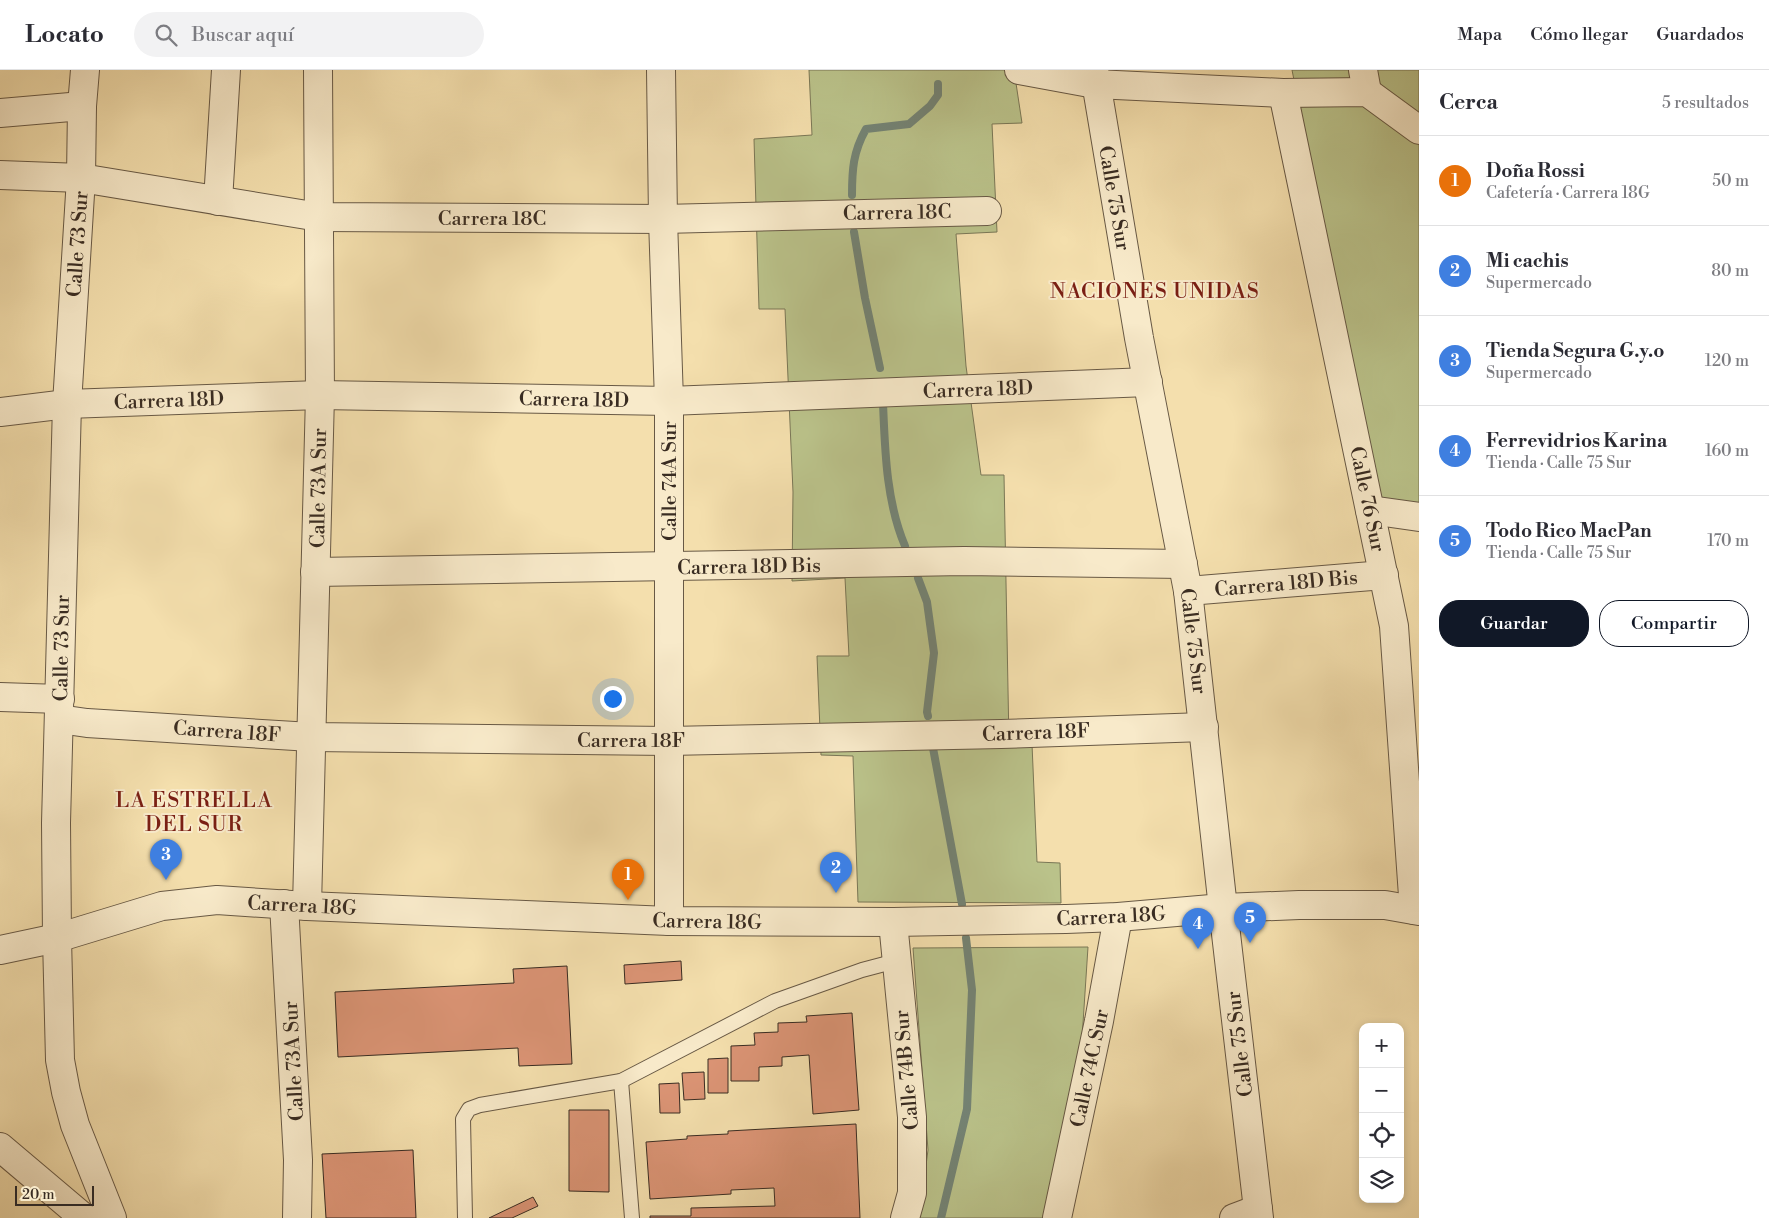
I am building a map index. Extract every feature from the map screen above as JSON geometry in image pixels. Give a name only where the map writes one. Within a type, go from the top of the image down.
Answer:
[{"type":"street","name":"Calle 73 Sur","points":[[85,70],[82,106],[81,178],[67,404],[56,823],[57,938],[60,1060],[66,1092],[75,1125],[112,1218]]},
{"type":"street","points":[[218,201],[226,70]]},
{"type":"street","name":"Calle 73A Sur","points":[[297,1218],[296,905],[311,737],[320,395],[318,70]]},
{"type":"street","name":"Calle 74A Sur","points":[[661,70],[663,219],[669,401],[669,921]]},
{"type":"street","points":[[1019,70],[1283,93],[1365,81],[1419,130]]},
{"type":"street","name":"Calle 75 Sur","points":[[1095,77],[1148,382],[1188,591],[1223,908],[1250,1215]]},
{"type":"street","name":"Calle 76 Sur","points":[[1283,93],[1394,626],[1417,911]]},
{"type":"street","points":[[0,112],[82,106]]},
{"type":"street","name":"Carrera 18C","points":[[0,175],[81,178],[319,217],[663,219],[987,211]]},
{"type":"street","name":"Carrera 18D","points":[[0,412],[67,404],[320,395],[669,401],[1148,382]]},
{"type":"street","points":[[1370,510],[1419,517]]},
{"type":"street","name":"Carrera 18D Bis","points":[[316,572],[669,568],[964,561],[1183,564]]},
{"type":"street","name":"Carrera 18D Bis","points":[[1188,591],[1384,575]]},
{"type":"street","name":"Carrera 18F","points":[[0,697],[60,709],[87,723],[311,737],[669,741],[1001,734],[1204,727]]},
{"type":"street","name":"Carrera 18G","points":[[0,950],[57,938],[170,905],[217,900],[669,921],[893,922],[1118,917],[1223,908],[1282,906],[1385,905],[1417,911]]},
{"type":"street","name":"Calle 74C Sur","points":[[1057,1218],[1099,1021],[1118,917]]},
{"type":"street","name":"Calle 74B Sur","points":[[893,922],[912,1117],[912,1193],[905,1218]]},
{"type":"street","points":[[0,1147],[84,1218]]},
{"type":"lane","points":[[465,1218],[463,1119],[469,1109],[480,1105],[621,1081],[776,1001],[869,968],[896,961]]},
{"type":"lane","points":[[621,1081],[632,1218]]},
{"type":"green space","points":[[809,70],[1014,70],[1022,123],[992,124],[997,232],[956,234],[966,366],[981,475],[1004,475],[1009,743],[1032,744],[1037,862],[1060,863],[1061,903],[858,902],[853,756],[821,755],[817,656],[849,656],[845,578],[792,581],[793,492],[785,309],[759,309],[754,139],[812,135]]},
{"type":"green space","points":[[1292,70],[1419,70],[1419,505],[1379,503]]},
{"type":"green space","points":[[1088,947],[1081,1054],[1045,1218],[919,1218],[928,1150],[913,948]]},
{"type":"building","points":[[681,961],[682,980],[625,984],[624,965]]},
{"type":"building","points":[[567,966],[572,1064],[519,1066],[518,1048],[338,1057],[335,992],[514,983],[513,969]]},
{"type":"building","points":[[852,1013],[859,1110],[813,1114],[809,1055],[782,1057],[782,1066],[759,1067],[759,1081],[731,1081],[731,1046],[755,1045],[754,1033],[778,1032],[778,1023],[807,1022],[806,1016]]},
{"type":"building","points":[[728,1058],[728,1093],[708,1093],[708,1059]]},
{"type":"building","points":[[704,1072],[705,1099],[684,1100],[682,1073]]},
{"type":"building","points":[[679,1083],[680,1113],[660,1113],[659,1084]]},
{"type":"building","points":[[569,1110],[609,1110],[609,1192],[569,1191]]},
{"type":"building","points":[[856,1124],[860,1218],[650,1218],[650,1216],[691,1216],[691,1208],[775,1206],[774,1188],[731,1190],[731,1194],[650,1199],[646,1142],[687,1139],[687,1136],[728,1134],[728,1131]]},
{"type":"building","points":[[413,1150],[416,1218],[326,1218],[322,1154]]},
{"type":"building","points":[[533,1197],[538,1206],[512,1218],[489,1218]]},
{"type":"waterway","points":[[852,195],[854,161],[858,146],[866,129],[909,124],[930,106],[938,95],[938,84]]},
{"type":"waterway","points":[[854,232],[865,298],[880,368]]},
{"type":"waterway","points":[[883,403],[890,493],[905,546]]},
{"type":"waterway","points":[[918,578],[927,602],[934,653],[928,716]]},
{"type":"waterway","points":[[933,748],[962,904]]},
{"type":"waterway","points":[[941,1218],[967,1109],[972,990],[966,938]]},
{"type":"place","name":"Tienda Segura G.y.o","points":[[166,880]]},
{"type":"place","name":"Mi cachis","points":[[836,893]]},
{"type":"place","name":"Doña Rossi","points":[[628,900]]},
{"type":"place","name":"Todo Rico MacPan","points":[[1250,943]]},
{"type":"place","name":"Ferrevidrios Karina","points":[[1198,949]]},
{"type":"district","name":"NACIONES UNIDAS","points":[[1155,291]]},
{"type":"district","name":"LA ESTRELLA DEL SUR","points":[[194,812]]}]
